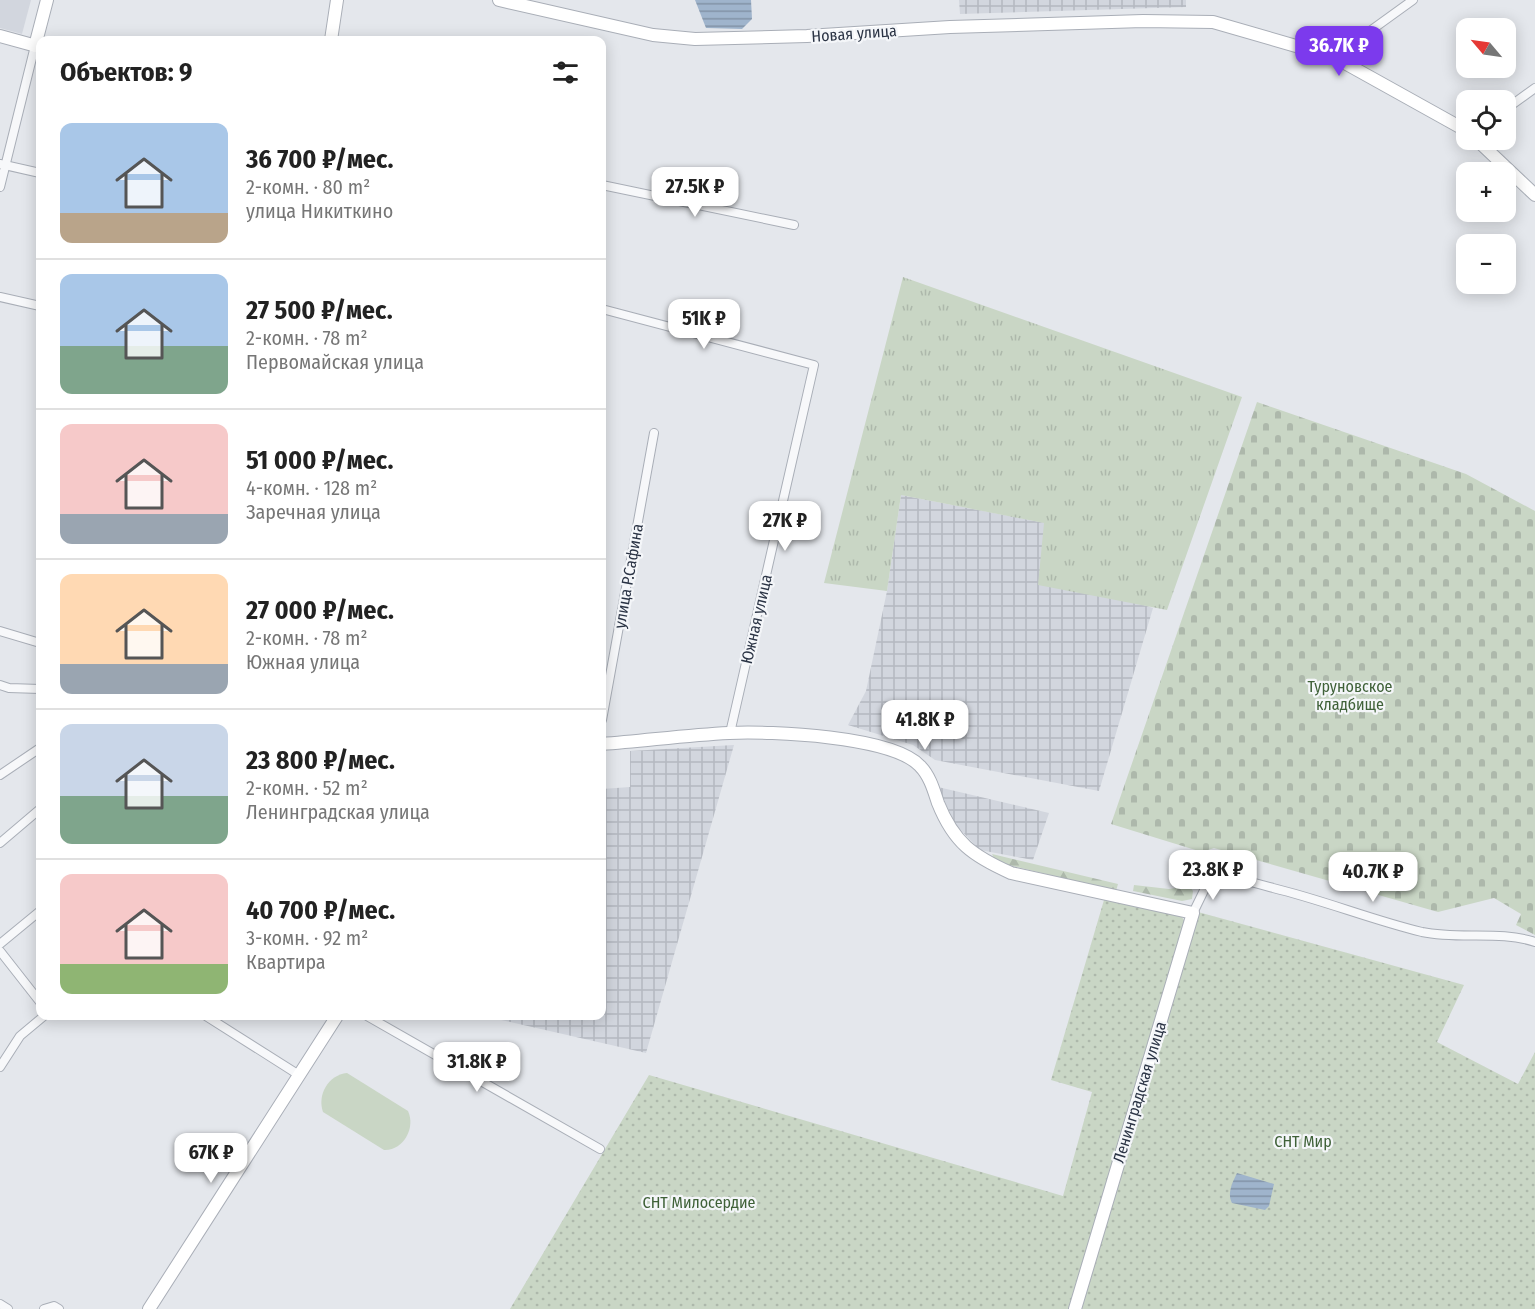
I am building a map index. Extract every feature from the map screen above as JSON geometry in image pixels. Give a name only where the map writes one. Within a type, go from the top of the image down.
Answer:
[{"type":"street","points":[[40,36],[47,0]]},
{"type":"street","points":[[332,36],[337,0]]},
{"type":"street","name":"Новая улица","points":[[499,0],[653,35],[695,39],[807,36],[973,26],[1159,21],[1213,22],[1334,57],[1456,125]]},
{"type":"street","points":[[1334,57],[1413,0]]},
{"type":"street","points":[[0,36],[36,45]]},
{"type":"street","points":[[0,188],[3,164],[36,53]]},
{"type":"street","points":[[1516,102],[1535,88]]},
{"type":"street","points":[[1488,150],[1535,195]]},
{"type":"street","points":[[3,164],[36,172]]},
{"type":"street","points":[[606,186],[794,225]]},
{"type":"street","points":[[0,297],[36,305]]},
{"type":"street","name":"Южная улица","points":[[606,310],[814,365],[730,733]]},
{"type":"street","name":"улица Р.Сафина","points":[[606,698],[654,433]]},
{"type":"street","points":[[0,631],[36,642]]},
{"type":"street","points":[[0,685],[9,688],[36,689]]},
{"type":"street","points":[[606,744],[730,733],[813,737],[879,746],[901,753],[921,766],[947,826],[958,840],[989,863],[1011,873],[1193,913]]},
{"type":"street","points":[[0,775],[36,751]]},
{"type":"street","points":[[0,843],[36,812]]},
{"type":"street","name":"Ленинградская улица","points":[[1075,1309],[1193,913],[1210,878],[1225,877],[1257,883],[1422,932],[1451,936],[1516,935],[1535,942]]},
{"type":"street","points":[[0,944],[36,914]]},
{"type":"street","points":[[0,951],[36,997]]},
{"type":"street","points":[[0,1068],[20,1036],[39,1020]]},
{"type":"street","points":[[212,1020],[298,1075]]},
{"type":"street","points":[[149,1309],[334,1020]]},
{"type":"street","points":[[374,1020],[600,1149]]},
{"type":"street","points":[[0,1304],[8,1309]]},
{"type":"street","points":[[44,1309],[54,1306],[59,1309]]},
{"type":"shaded area","points":[[0,0],[31,0],[22,34],[0,28]]},
{"type":"shaded area","points":[[959,0],[1186,0],[1186,7],[960,14]]},
{"type":"shaded area","points":[[901,495],[1045,523],[1131,601],[1153,608],[1099,791],[935,760],[913,745],[848,725],[866,691],[887,591]]},
{"type":"shaded area","points":[[734,745],[646,1053],[502,1020],[606,1020],[606,789],[630,787],[630,751]]},
{"type":"shaded area","points":[[938,787],[1049,813],[1033,860],[980,850],[955,824]]},
{"type":"green space","points":[[903,277],[1242,397],[1167,610],[1038,585],[1044,523],[901,495],[887,591],[824,583]]},
{"type":"green space","name":"Туруновское кладбище","points":[[1257,402],[1466,474],[1535,511],[1535,935],[1516,925],[1521,914],[1494,898],[1438,912],[1214,848],[1202,852],[1111,824]]},
{"type":"green space","points":[[992,854],[1118,884],[1116,891],[996,862]]},
{"type":"green space","points":[[1134,885],[1169,889],[1189,886],[1193,891],[1192,899],[1182,901],[1133,891]]},
{"type":"green space","name":"СНТ Милосердие","points":[[1104,900],[1181,916],[1187,924],[1071,1309],[510,1309],[649,1075],[1063,1196],[1092,1092],[1051,1080]]},
{"type":"green space","name":"СНТ Мир","points":[[1198,912],[1464,985],[1437,1042],[1518,1084],[1535,1052],[1535,1309],[1081,1309]]},
{"type":"green space","points":[[347,1073],[408,1111],[409,1131],[397,1147],[384,1150],[323,1112],[323,1093],[329,1082]]},
{"type":"water","points":[[695,0],[751,0],[752,19],[742,29],[706,28]]},
{"type":"water","points":[[1237,1173],[1274,1184],[1269,1206],[1265,1210],[1232,1203],[1230,1192]]}]
